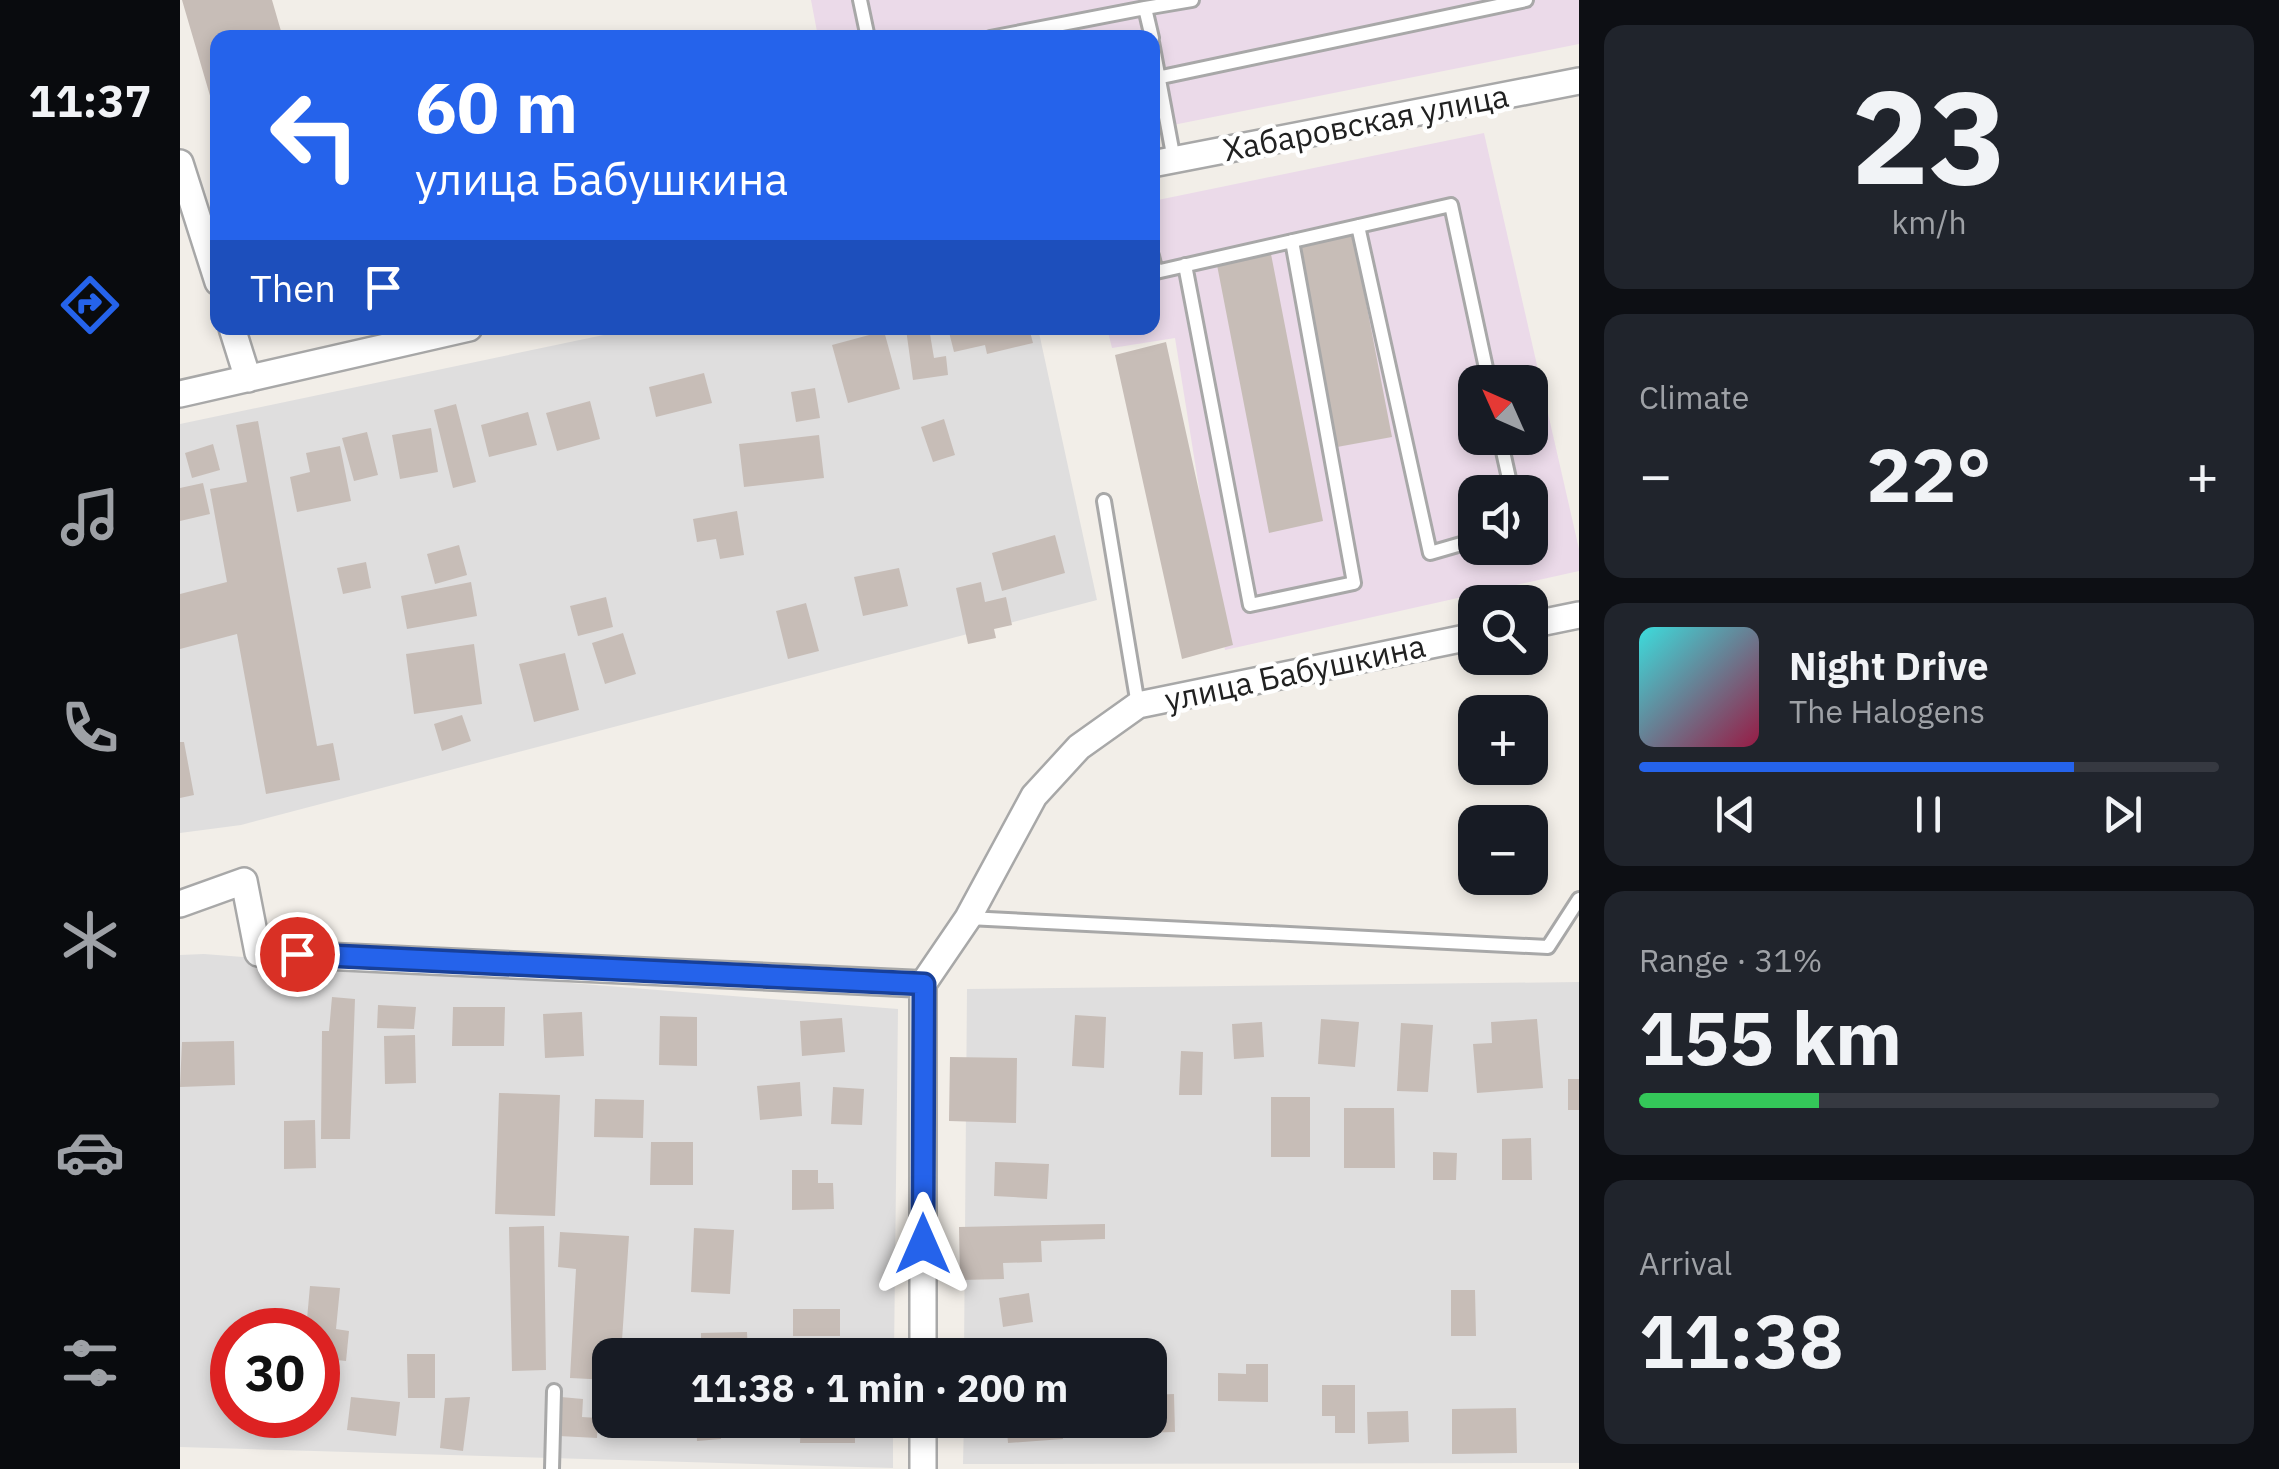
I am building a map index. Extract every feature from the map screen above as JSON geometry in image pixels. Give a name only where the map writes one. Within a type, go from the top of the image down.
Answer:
[{"type":"street","name":"Хабаровская улица","points":[[1163,162],[1579,81]]},
{"type":"street","points":[[180,163],[210,257]]},
{"type":"street","points":[[234,335],[248,379]]},
{"type":"street","points":[[180,394],[440,335]]},
{"type":"street","points":[[1548,621],[1579,615]]},
{"type":"street","name":"улица Бабушкина","points":[[924,984],[968,918],[1034,796],[1078,747],[1138,705],[1458,639]]},
{"type":"street","points":[[180,904],[244,881],[258,953],[924,984],[923,1338]]},
{"type":"street","points":[[923,1438],[923,1469]]},
{"type":"lane","points":[[860,0],[866,30]]},
{"type":"lane","points":[[1031,30],[1192,0]]},
{"type":"lane","points":[[1160,77],[1526,0]]},
{"type":"lane","points":[[1145,8],[1150,30]]},
{"type":"lane","points":[[1160,126],[1163,162]]},
{"type":"lane","points":[[1160,271],[1451,205],[1485,365]]},
{"type":"lane","points":[[1358,226],[1430,553],[1458,545]]},
{"type":"lane","points":[[1184,265],[1250,605],[1354,584],[1292,241]]},
{"type":"lane","points":[[1104,501],[1138,705]]},
{"type":"lane","points":[[968,918],[1548,946],[1579,899]]},
{"type":"lane","points":[[552,1469],[554,1390]]},
{"type":"shaded area","points":[[811,0],[1579,0],[1579,44],[1160,128],[1160,30],[817,30]]},
{"type":"shaded area","points":[[1484,133],[1537,365],[1458,365],[1458,455],[1548,455],[1548,413],[1579,549],[1579,571],[1516,585],[1458,585],[1458,598],[1225,650],[1175,338],[1112,348],[1109,335],[1160,335],[1160,200]]},
{"type":"shaded area","points":[[604,335],[1040,335],[1097,600],[241,825],[180,833],[180,424]]},
{"type":"shaded area","points":[[180,955],[898,1009],[894,1338],[592,1338],[592,1438],[893,1438],[893,1468],[180,1447]]},
{"type":"shaded area","points":[[1579,982],[1579,1463],[963,1464],[964,1438],[1167,1438],[1167,1338],[964,1338],[967,989]]},
{"type":"building","points":[[182,0],[272,0],[281,30],[210,30],[210,96]]},
{"type":"building","points":[[1353,235],[1392,437],[1337,447],[1298,244]]},
{"type":"building","points":[[1271,254],[1323,521],[1269,533],[1217,265]]},
{"type":"building","points":[[885,335],[900,389],[848,403],[832,345]]},
{"type":"building","points":[[907,335],[930,335],[934,358],[946,356],[948,375],[913,380]]},
{"type":"building","points":[[950,335],[1031,335],[1033,343],[987,354],[985,345],[954,352]]},
{"type":"building","points":[[1166,342],[1233,645],[1182,659],[1115,355]]},
{"type":"building","points":[[704,373],[712,403],[656,417],[649,387]]},
{"type":"building","points":[[815,388],[820,418],[796,422],[791,392]]},
{"type":"building","points":[[590,401],[600,439],[557,451],[546,413]]},
{"type":"building","points":[[456,404],[476,482],[453,488],[434,410]]},
{"type":"building","points":[[528,412],[537,445],[489,457],[481,425]]},
{"type":"building","points":[[944,419],[955,455],[933,462],[921,427]]},
{"type":"building","points":[[258,421],[317,746],[333,743],[340,780],[266,794],[237,634],[180,649],[180,594],[227,582],[210,489],[247,482],[236,425]]},
{"type":"building","points":[[431,428],[438,472],[400,479],[392,435]]},
{"type":"building","points":[[367,432],[378,475],[354,481],[342,438]]},
{"type":"building","points":[[819,435],[824,478],[744,487],[739,444]]},
{"type":"building","points":[[213,444],[220,470],[192,478],[185,453]]},
{"type":"building","points":[[340,446],[351,501],[297,512],[290,477],[310,472],[306,453]]},
{"type":"building","points":[[203,483],[210,514],[180,521],[180,488]]},
{"type":"building","points":[[737,511],[744,555],[720,559],[716,539],[697,542],[693,519]]},
{"type":"building","points":[[1055,535],[1065,573],[1002,591],[992,553]]},
{"type":"building","points":[[459,545],[467,575],[435,584],[427,554]]},
{"type":"building","points":[[366,562],[371,588],[343,594],[337,568]]},
{"type":"building","points":[[899,568],[908,606],[863,616],[854,577]]},
{"type":"building","points":[[471,582],[477,616],[407,629],[401,596]]},
{"type":"building","points":[[981,582],[985,602],[1006,597],[1012,625],[994,629],[996,638],[968,644],[956,588]]},
{"type":"building","points":[[606,597],[613,627],[578,636],[570,606]]},
{"type":"building","points":[[806,603],[819,651],[788,659],[776,611]]},
{"type":"building","points":[[623,633],[636,674],[605,684],[592,643]]},
{"type":"building","points":[[474,644],[482,704],[414,714],[406,654]]},
{"type":"building","points":[[565,653],[579,710],[534,722],[519,664]]},
{"type":"building","points":[[462,715],[471,741],[442,751],[434,724]]},
{"type":"building","points":[[180,742],[184,742],[194,795],[180,798]]},
{"type":"building","points":[[332,997],[355,999],[350,1139],[321,1139],[322,1031],[329,1031]]},
{"type":"building","points":[[378,1005],[416,1007],[414,1029],[377,1028]]},
{"type":"building","points":[[453,1007],[505,1007],[504,1046],[452,1046]]},
{"type":"building","points":[[582,1012],[584,1056],[545,1058],[543,1014]]},
{"type":"building","points":[[1075,1015],[1106,1017],[1104,1068],[1072,1066]]},
{"type":"building","points":[[660,1016],[697,1017],[697,1066],[659,1065]]},
{"type":"building","points":[[842,1018],[845,1052],[802,1056],[800,1021]]},
{"type":"building","points":[[1321,1019],[1359,1022],[1355,1067],[1318,1064]]},
{"type":"building","points":[[1537,1019],[1543,1088],[1477,1093],[1473,1044],[1492,1043],[1491,1022]]},
{"type":"building","points":[[1262,1022],[1264,1057],[1234,1059],[1232,1024]]},
{"type":"building","points":[[1401,1023],[1433,1025],[1428,1092],[1397,1091]]},
{"type":"building","points":[[415,1035],[416,1083],[385,1084],[384,1036]]},
{"type":"building","points":[[234,1041],[235,1085],[180,1087],[182,1042]]},
{"type":"building","points":[[1181,1051],[1203,1052],[1202,1095],[1179,1095]]},
{"type":"building","points":[[950,1057],[1017,1058],[1016,1123],[949,1121]]},
{"type":"building","points":[[1568,1079],[1579,1079],[1579,1110],[1568,1110]]},
{"type":"building","points":[[800,1082],[802,1116],[760,1120],[757,1086]]},
{"type":"building","points":[[833,1087],[864,1089],[862,1125],[831,1124]]},
{"type":"building","points":[[499,1093],[560,1095],[555,1216],[495,1214]]},
{"type":"building","points":[[1271,1097],[1310,1097],[1310,1157],[1271,1157]]},
{"type":"building","points":[[595,1099],[644,1100],[643,1138],[594,1137]]},
{"type":"building","points":[[1344,1108],[1394,1108],[1395,1168],[1344,1168]]},
{"type":"building","points":[[315,1120],[316,1168],[284,1169],[284,1121]]},
{"type":"building","points":[[1531,1138],[1532,1180],[1502,1180],[1502,1139]]},
{"type":"building","points":[[651,1142],[693,1142],[693,1185],[650,1185]]},
{"type":"building","points":[[1433,1152],[1457,1153],[1456,1180],[1433,1180]]},
{"type":"building","points":[[995,1162],[1049,1164],[1047,1199],[994,1196]]},
{"type":"building","points":[[792,1170],[818,1170],[818,1183],[833,1183],[834,1209],[792,1210]]},
{"type":"building","points":[[1105,1224],[1105,1239],[1041,1241],[1042,1262],[1003,1263],[1004,1279],[960,1280],[959,1227]]},
{"type":"building","points":[[544,1226],[546,1370],[512,1371],[509,1227]]},
{"type":"building","points":[[694,1228],[734,1230],[730,1294],[691,1292]]},
{"type":"building","points":[[560,1232],[629,1236],[622,1338],[592,1338],[592,1379],[570,1378],[576,1269],[558,1267]]},
{"type":"building","points":[[310,1286],[340,1288],[338,1308],[308,1308]]},
{"type":"building","points":[[1451,1290],[1475,1290],[1476,1336],[1451,1336]]},
{"type":"building","points":[[1029,1293],[1033,1322],[1003,1327],[999,1298]]},
{"type":"building","points":[[793,1309],[840,1309],[840,1336],[793,1336]]},
{"type":"building","points":[[340,1330],[349,1331],[346,1361],[340,1360]]},
{"type":"building","points":[[747,1332],[747,1338],[701,1338],[701,1333]]},
{"type":"building","points":[[407,1354],[435,1354],[435,1398],[408,1398]]},
{"type":"building","points":[[1246,1364],[1268,1364],[1268,1402],[1218,1401],[1218,1373],[1246,1374]]},
{"type":"building","points":[[1322,1385],[1355,1385],[1355,1433],[1335,1433],[1335,1416],[1322,1416]]},
{"type":"building","points":[[1167,1394],[1174,1394],[1175,1432],[1167,1432]]},
{"type":"building","points":[[351,1397],[400,1402],[396,1436],[347,1430]]},
{"type":"building","points":[[470,1397],[463,1451],[440,1448],[445,1398]]},
{"type":"building","points":[[561,1397],[583,1399],[582,1417],[592,1418],[592,1438],[559,1436]]},
{"type":"building","points":[[1516,1408],[1517,1453],[1452,1454],[1452,1409]]},
{"type":"building","points":[[1408,1411],[1409,1442],[1368,1444],[1367,1412]]},
{"type":"building","points":[[800,1438],[855,1438],[855,1443],[800,1443]]},
{"type":"building","points":[[1008,1438],[1063,1438],[1063,1439],[1008,1443]]},
{"type":"route","points":[[297,954],[924,984],[923,1244]]}]
